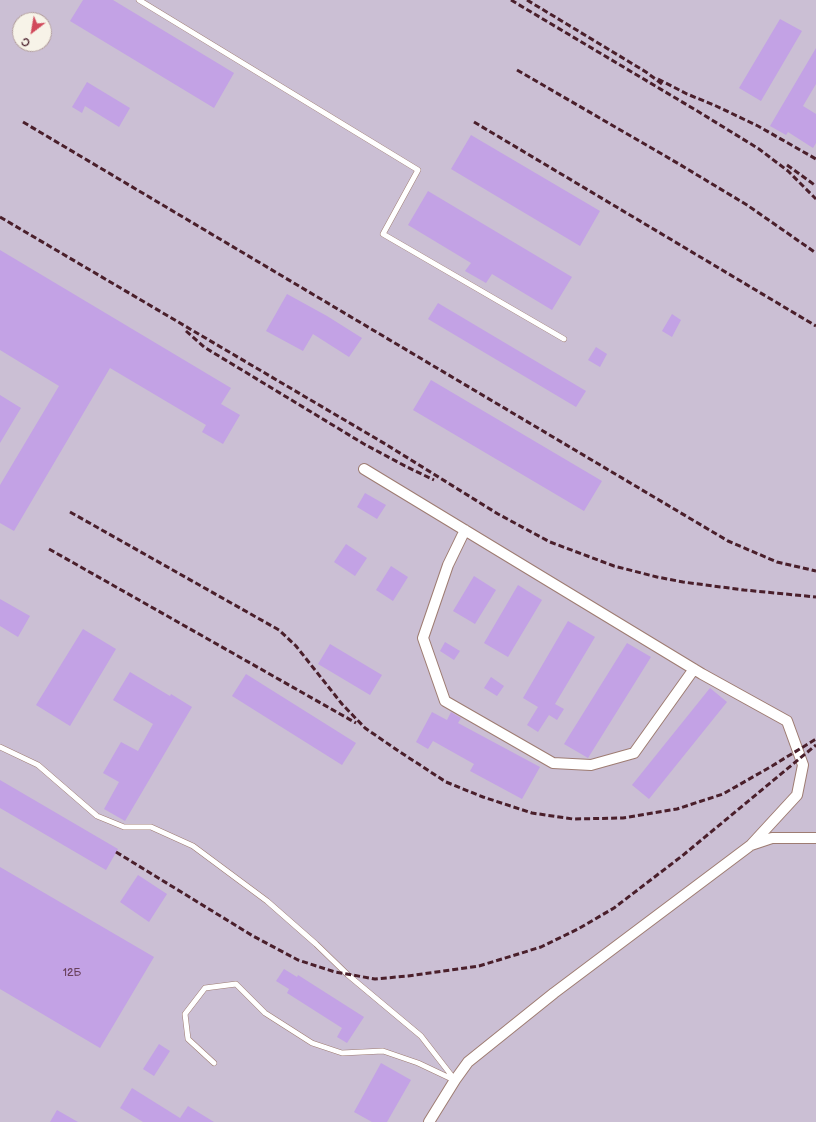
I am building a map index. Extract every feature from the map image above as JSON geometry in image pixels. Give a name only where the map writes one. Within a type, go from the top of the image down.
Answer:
[{"type":"street","points":[[364,469],[694,669],[787,721],[803,765],[797,795],[751,845],[554,992],[468,1062],[429,1122]]},
{"type":"street","points":[[465,530],[448,565],[424,638],[445,701],[553,763],[591,765],[634,753],[694,669]]},
{"type":"street","points":[[751,845],[772,838],[816,838]]},
{"type":"lane","points":[[138,0],[418,170],[383,234],[564,339]]},
{"type":"lane","points":[[0,747],[38,765],[97,816],[124,827],[151,827],[193,846],[267,901],[348,974],[421,1036],[455,1080]]},
{"type":"lane","points":[[214,1064],[188,1039],[185,1014],[205,988],[236,984],[266,1013],[312,1043],[342,1052],[383,1051],[418,1063],[455,1080]]},
{"type":"shaded area","points":[[0,0],[816,0],[816,1122],[0,1122]]},
{"type":"building","points":[[83,0],[113,0],[234,73],[214,108],[70,21]]},
{"type":"building","points":[[780,19],[802,31],[761,101],[739,88]]},
{"type":"building","points":[[816,48],[816,84],[803,106],[816,114],[816,143],[813,148],[788,132],[786,135],[770,126]]},
{"type":"building","points":[[87,82],[130,108],[119,127],[85,106],[82,113],[72,107]]},
{"type":"building","points":[[471,135],[600,211],[580,246],[451,169]]},
{"type":"building","points":[[428,191],[572,277],[552,310],[492,274],[486,283],[465,271],[471,263],[408,225]]},
{"type":"building","points":[[0,250],[231,388],[221,404],[240,415],[223,444],[202,432],[206,425],[110,368],[14,531],[0,523],[0,485],[59,386],[0,350]]},
{"type":"building","points":[[287,294],[327,316],[362,338],[349,357],[313,334],[303,351],[266,331]]},
{"type":"building","points":[[438,303],[586,391],[576,407],[428,319]]},
{"type":"building","points":[[672,314],[681,320],[672,337],[662,331]]},
{"type":"building","points":[[596,347],[607,354],[600,367],[588,360]]},
{"type":"building","points":[[431,380],[602,481],[584,511],[413,410]]},
{"type":"building","points":[[0,395],[21,408],[0,443]]},
{"type":"building","points":[[365,493],[386,505],[377,519],[357,507]]},
{"type":"building","points":[[346,544],[367,558],[355,576],[334,562]]},
{"type":"building","points":[[391,566],[408,577],[393,601],[376,590]]},
{"type":"building","points":[[474,576],[496,590],[475,624],[453,611]]},
{"type":"building","points":[[518,585],[542,600],[508,657],[484,643]]},
{"type":"building","points":[[0,599],[30,616],[18,637],[0,626]]},
{"type":"building","points":[[568,621],[595,637],[555,704],[564,709],[557,720],[549,715],[538,732],[527,725],[538,707],[523,698]]},
{"type":"building","points":[[83,629],[116,649],[70,726],[36,705]]},
{"type":"building","points":[[445,642],[460,651],[454,660],[440,651]]},
{"type":"building","points":[[627,643],[651,657],[588,758],[564,744]]},
{"type":"building","points":[[330,644],[382,675],[370,695],[318,664]]},
{"type":"building","points":[[130,672],[170,696],[171,694],[192,707],[125,821],[104,809],[119,782],[103,773],[121,742],[138,751],[153,724],[113,700]]},
{"type":"building","points":[[246,674],[356,743],[342,765],[232,696]]},
{"type":"building","points":[[491,677],[504,686],[497,696],[484,688]]},
{"type":"building","points":[[710,688],[727,702],[649,799],[632,785]]},
{"type":"building","points":[[432,712],[447,720],[451,712],[461,718],[458,723],[540,767],[522,799],[470,771],[474,764],[433,741],[428,749],[416,742]]},
{"type":"building","points":[[0,780],[118,849],[106,870],[0,808]]},
{"type":"building","points":[[0,867],[154,957],[100,1048],[0,989]]},
{"type":"building","points":[[138,875],[167,894],[149,922],[120,902]]},
{"type":"building","points":[[284,969],[297,977],[298,975],[364,1017],[347,1043],[337,1037],[342,1028],[287,993],[289,989],[276,981]]},
{"type":"building","points":[[159,1044],[170,1051],[154,1076],[143,1069]]},
{"type":"building","points":[[381,1063],[411,1080],[387,1122],[372,1122],[354,1112]]},
{"type":"building","points":[[132,1088],[180,1118],[188,1106],[214,1122],[143,1122],[120,1108]]},
{"type":"building","points":[[57,1110],[78,1122],[50,1122]]},
{"type":"railway","points":[[511,0],[759,149],[788,171],[816,199]]},
{"type":"railway","points":[[527,0],[646,72],[662,84]]},
{"type":"railway","points":[[517,70],[747,205],[816,253]]},
{"type":"railway","points":[[658,79],[687,94],[758,126],[816,159]]},
{"type":"railway","points":[[23,122],[728,541],[777,562],[816,571]]},
{"type":"railway","points":[[474,122],[816,326]]},
{"type":"railway","points":[[787,165],[816,186]]},
{"type":"railway","points":[[0,217],[387,445],[498,514],[550,542],[614,566],[657,577],[744,590],[816,597]]},
{"type":"railway","points":[[186,331],[204,347],[364,444],[434,480]]},
{"type":"railway","points":[[70,512],[279,630],[296,646],[342,704],[365,728],[446,782],[483,797],[532,813],[573,819],[623,818],[677,809],[723,794],[816,739]]},
{"type":"railway","points":[[49,549],[356,723]]},
{"type":"railway","points":[[116,852],[253,936],[298,960],[335,972],[375,979],[479,966],[541,947],[578,929],[614,908],[682,856],[816,745]]}]
